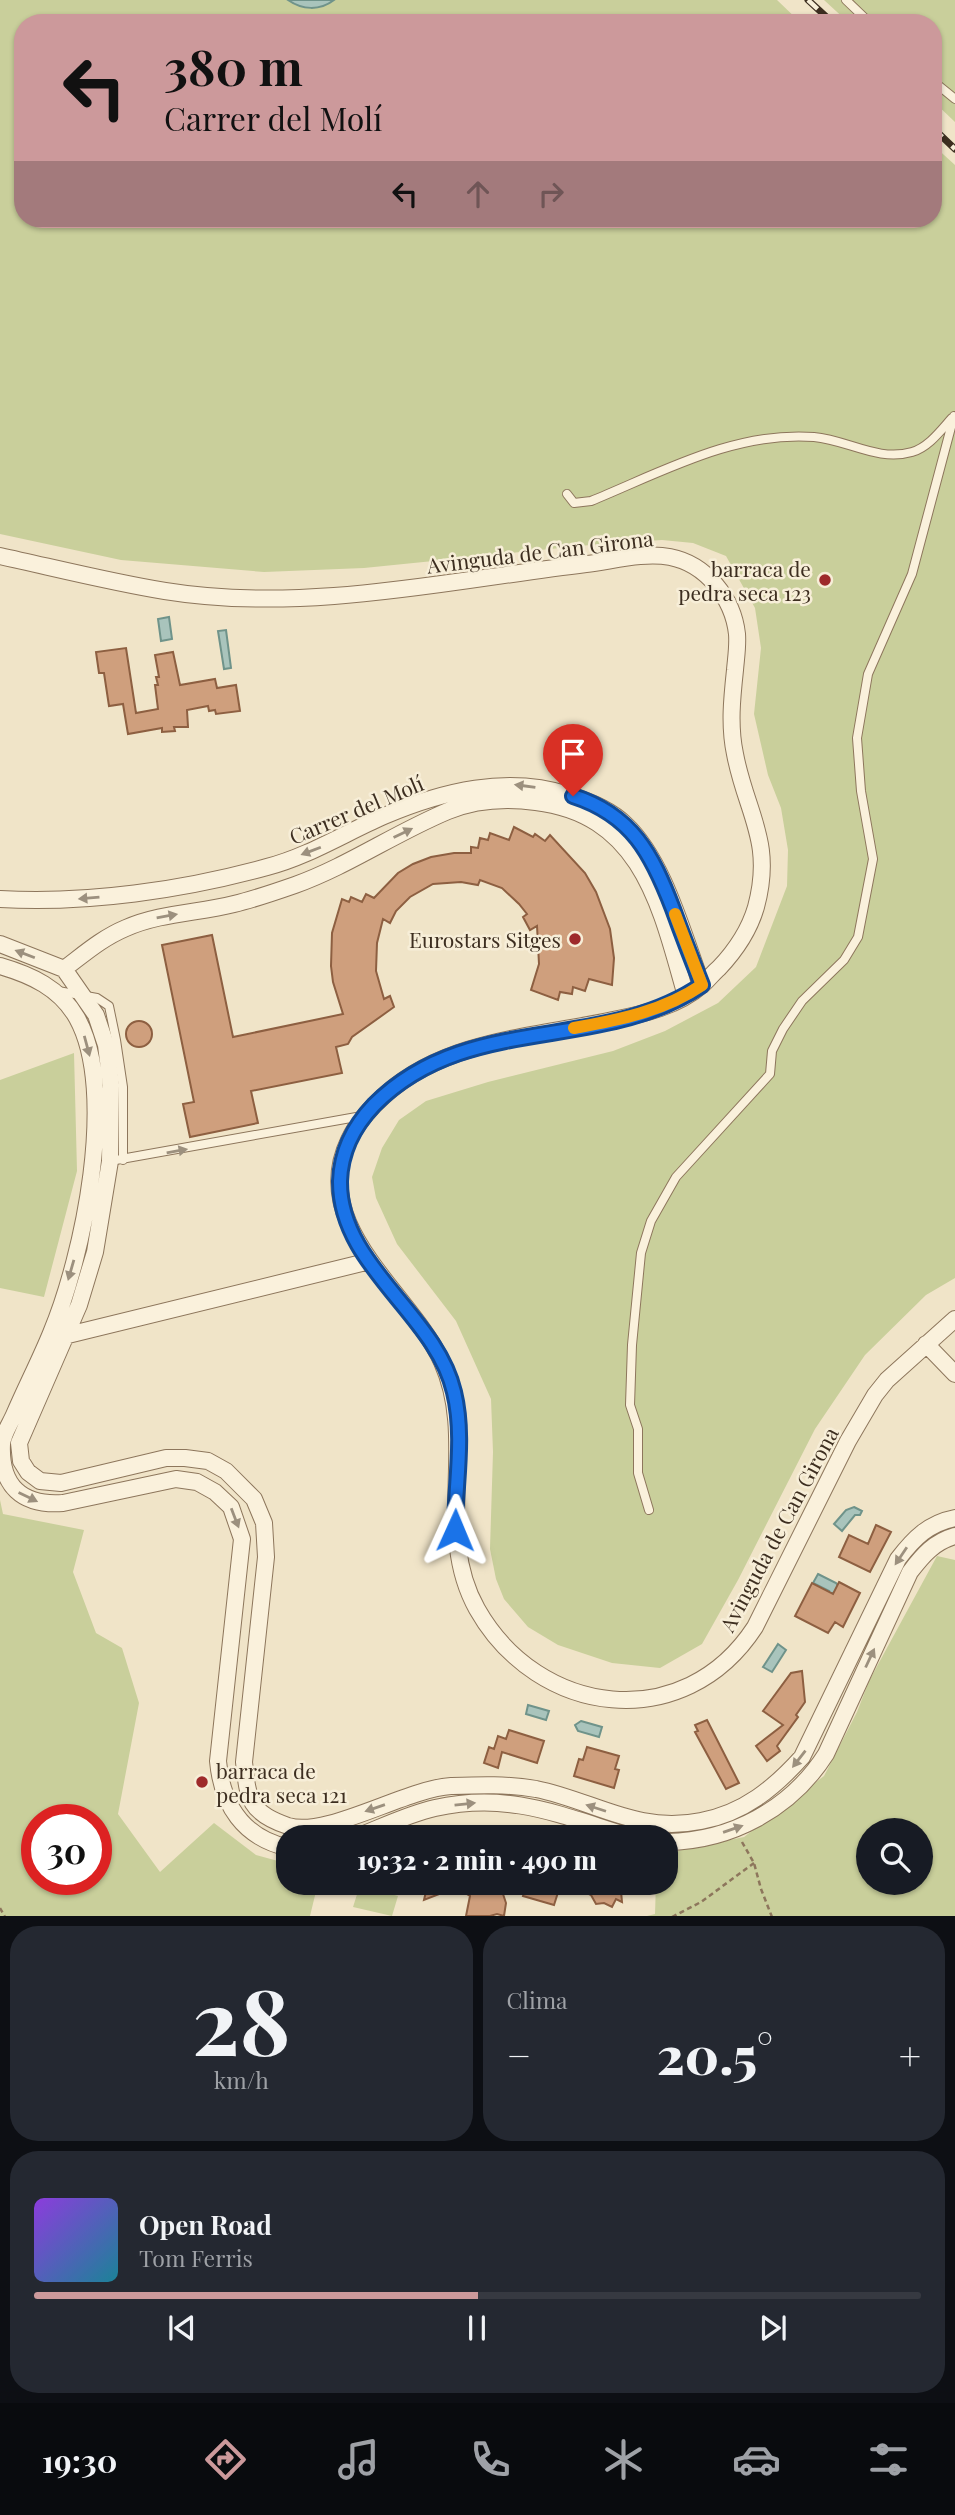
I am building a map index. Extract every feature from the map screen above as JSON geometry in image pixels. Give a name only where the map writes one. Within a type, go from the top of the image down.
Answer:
[{"type":"street","name":"Avinguda de Can Girona","points":[[0,556],[167,591],[225,597],[281,598],[335,596],[652,556],[669,557],[696,568],[724,595],[738,642],[732,707],[736,762],[758,826],[762,860],[760,891],[748,928],[730,956],[702,985],[686,996],[638,1015],[484,1045],[428,1065],[407,1078],[363,1116],[345,1151],[340,1169],[340,1187],[349,1224],[370,1261],[438,1353],[454,1392],[459,1434],[455,1504],[457,1553],[464,1580],[475,1606],[505,1647],[528,1667],[558,1686],[604,1698],[647,1698],[680,1692],[706,1678],[742,1647],[755,1627],[848,1441],[875,1395],[887,1380],[955,1319]]},
{"type":"street","name":"Carrer del Molí","points":[[0,899],[46,902],[99,897],[177,886],[269,867],[318,849],[385,816],[429,800],[478,787],[512,784],[554,790],[593,802],[624,823],[656,865],[702,985]]},
{"type":"street","name":"Carrer del Molí","points":[[64,970],[92,947],[125,928],[147,920],[234,904],[307,881],[449,811],[497,800],[524,800],[549,803],[591,818],[616,836],[632,852],[647,878],[674,953],[686,996]]},
{"type":"street","points":[[0,944],[64,970],[85,997],[102,1029],[109,1063],[117,1161],[79,1305],[60,1333],[2,1441],[4,1474],[11,1486],[21,1495],[47,1504],[176,1479],[197,1482],[215,1492],[231,1507],[242,1539],[218,1761],[220,1785],[233,1811],[249,1830],[276,1843]]},
{"type":"street","points":[[0,966],[27,974],[52,989],[76,1016],[88,1043],[94,1098],[86,1208],[79,1245],[60,1333],[19,1443],[20,1461],[27,1472],[40,1481],[61,1483],[166,1458],[208,1461],[226,1471],[247,1491],[264,1523],[266,1557],[245,1749],[245,1774],[247,1796],[264,1816],[291,1827],[314,1828],[419,1792],[444,1787],[500,1784],[539,1790],[653,1824],[678,1825],[737,1811],[757,1800],[802,1757],[898,1559],[914,1539],[926,1530],[938,1522],[955,1518]]},
{"type":"street","points":[[60,1333],[370,1261]]},
{"type":"street","points":[[926,1344],[955,1374]]},
{"type":"street","points":[[678,1841],[705,1839],[760,1818],[782,1802],[817,1767],[826,1754],[910,1572],[926,1551],[944,1539],[955,1536]]},
{"type":"street","points":[[389,1825],[433,1809],[471,1803],[505,1803],[542,1808],[595,1825]]},
{"type":"lane","points":[[846,0],[861,14]]},
{"type":"lane","points":[[567,494],[574,503],[591,501],[712,450],[773,438],[815,437],[887,456],[915,452],[933,439],[954,415]]},
{"type":"lane","points":[[649,1510],[638,1473],[638,1429],[630,1405],[632,1346],[641,1253],[651,1221],[676,1177],[770,1074],[772,1051],[783,1029],[802,1001],[844,960],[858,937],[873,859],[861,791],[857,738],[868,674],[912,574],[954,415]]},
{"type":"lane","points":[[52,989],[105,1001],[109,1006],[123,1087],[117,1161],[363,1116]]},
{"type":"path","points":[[737,1829],[754,1863],[772,1916]]},
{"type":"path","points":[[672,1916],[701,1902],[754,1863]]},
{"type":"path","points":[[0,1908],[5,1916]]},
{"type":"green space","points":[[0,0],[777,0],[792,14],[14,14],[14,228],[942,228],[942,153],[955,165],[955,1278],[926,1295],[865,1355],[815,1429],[702,1644],[660,1668],[612,1663],[558,1645],[528,1627],[504,1599],[496,1579],[490,1549],[493,1452],[491,1399],[456,1321],[397,1244],[376,1198],[372,1177],[382,1148],[399,1120],[426,1101],[488,1082],[613,1051],[665,1031],[718,1003],[756,967],[787,886],[788,850],[781,808],[768,775],[754,714],[761,648],[755,608],[726,556],[693,543],[662,540],[364,568],[264,572],[121,560],[0,534]]},
{"type":"green space","points":[[824,0],[955,0],[955,122],[942,110],[942,14],[839,14]]},
{"type":"green space","points":[[74,1053],[77,1171],[44,1297],[0,1288],[0,1080]]},
{"type":"green space","points":[[0,1500],[3,1514],[84,1530],[73,1572],[96,1633],[122,1648],[139,1703],[118,1814],[160,1872],[214,1823],[256,1855],[276,1860],[276,1895],[315,1895],[310,1916],[0,1916]]},
{"type":"green space","points":[[937,1556],[955,1560],[955,1916],[647,1916],[655,1914],[656,1895],[678,1895],[678,1851],[744,1837],[824,1776],[857,1712],[869,1681]]},
{"type":"green space","points":[[357,1895],[398,1896],[392,1916],[353,1907]]},
{"type":"water","points":[[288,0],[334,0],[329,4],[311,8]]},
{"type":"water","points":[[169,617],[172,639],[161,641],[158,619]]},
{"type":"water","points":[[226,630],[231,668],[224,669],[218,631]]},
{"type":"water","points":[[854,1507],[862,1511],[860,1515],[855,1515],[842,1531],[834,1524],[846,1510]]},
{"type":"water","points":[[818,1574],[836,1583],[848,1600],[833,1593],[826,1597],[829,1591],[813,1583]]},
{"type":"water","points":[[778,1644],[786,1650],[772,1672],[763,1667]]},
{"type":"water","points":[[528,1705],[549,1711],[546,1720],[526,1714]]},
{"type":"water","points":[[581,1721],[602,1727],[599,1737],[578,1731],[575,1725]]},
{"type":"building","points":[[126,648],[136,713],[158,709],[155,685],[158,685],[156,677],[159,677],[155,655],[173,652],[180,685],[215,679],[217,688],[236,685],[240,711],[216,714],[215,710],[209,711],[208,706],[187,710],[188,727],[174,727],[175,731],[162,732],[162,728],[128,734],[123,704],[109,706],[104,673],[99,673],[96,652]]},
{"type":"building","points":[[514,827],[533,837],[535,834],[545,841],[550,835],[585,873],[596,892],[610,929],[614,958],[612,985],[589,979],[585,991],[573,987],[572,994],[560,992],[558,1000],[531,990],[539,964],[537,926],[530,930],[523,917],[527,914],[519,904],[502,888],[480,880],[478,885],[461,882],[433,884],[410,897],[396,911],[390,923],[383,919],[377,943],[376,971],[384,999],[390,996],[394,1007],[352,1037],[348,1044],[336,1047],[342,1073],[251,1091],[258,1123],[190,1137],[183,1104],[194,1102],[162,945],[212,935],[233,1037],[343,1014],[331,966],[332,933],[342,899],[349,902],[351,897],[362,902],[366,894],[374,898],[398,873],[413,864],[431,857],[471,853],[471,847],[478,848],[480,838],[488,840],[490,833],[509,840]]},
{"type":"building","points":[[139,1021],[148,1025],[152,1034],[148,1043],[139,1047],[130,1043],[126,1034],[130,1025]]},
{"type":"building","points":[[876,1525],[891,1532],[870,1572],[839,1557],[849,1535],[868,1544]]},
{"type":"building","points":[[839,1582],[860,1593],[843,1627],[835,1622],[828,1633],[795,1616],[812,1583],[833,1594]]},
{"type":"building","points":[[802,1671],[805,1702],[796,1715],[798,1717],[777,1746],[780,1751],[767,1761],[756,1746],[783,1725],[763,1711],[791,1673]]},
{"type":"building","points":[[707,1720],[739,1783],[726,1789],[695,1732],[698,1731],[695,1725]]},
{"type":"building","points":[[509,1730],[544,1741],[537,1763],[502,1752],[498,1768],[484,1763],[489,1747],[494,1749],[498,1736],[506,1739]]},
{"type":"building","points":[[587,1747],[619,1756],[615,1769],[619,1770],[614,1788],[574,1776],[579,1759],[583,1760]]},
{"type":"building","points":[[503,1895],[506,1903],[504,1916],[466,1916],[470,1896]]},
{"type":"building","points":[[523,1895],[557,1895],[554,1905]]},
{"type":"building","points":[[591,1895],[621,1895],[622,1902],[616,1899],[612,1907],[604,1903],[596,1904]]},
{"type":"railway","points":[[808,0],[823,14]]},
{"type":"railway","points":[[942,137],[955,149]]},
{"type":"slow traffic","points":[[574,1028],[657,1009],[686,996],[702,985],[675,914]]},
{"type":"place","name":"barraca de pedra seca 123","points":[[825,580]]},
{"type":"place","name":"Eurostars Sitges","points":[[575,939]]},
{"type":"place","name":"barraca de pedra seca 121","points":[[202,1782]]},
{"type":"route","points":[[455,1530],[459,1434],[454,1392],[438,1353],[356,1240],[344,1209],[340,1169],[349,1139],[363,1116],[393,1088],[428,1065],[484,1045],[638,1015],[686,996],[702,985],[656,865],[644,846],[624,823],[593,802],[573,796]]}]
